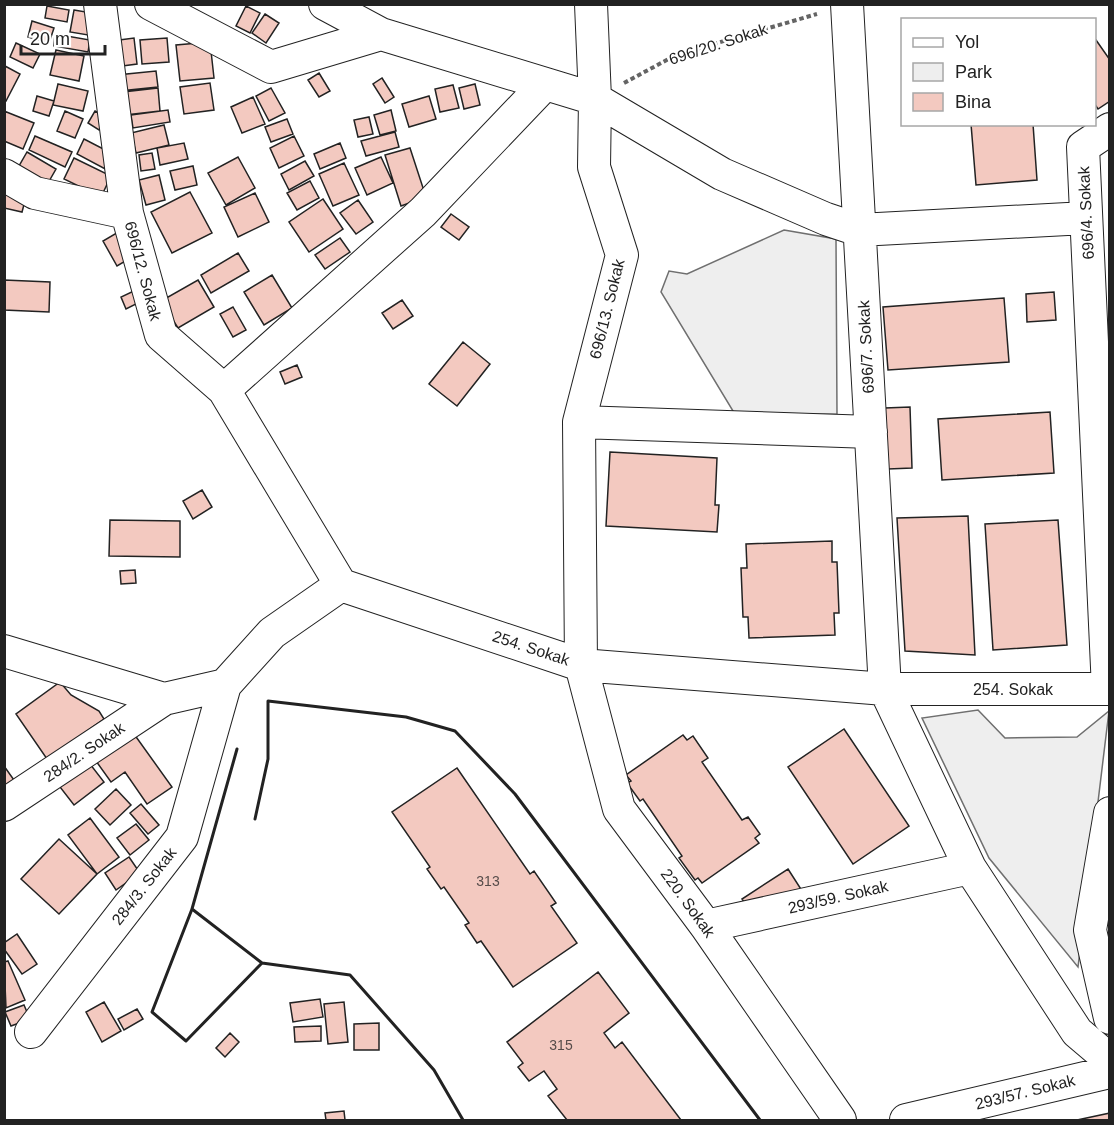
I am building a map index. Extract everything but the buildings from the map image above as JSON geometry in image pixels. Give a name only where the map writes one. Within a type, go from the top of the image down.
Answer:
[{"type":"street","name":"696/12. Sokak","points":[[100,4],[127,213],[160,334],[224,390],[341,585]]},
{"type":"street","points":[[151,4],[271,67],[381,34]]},
{"type":"street","points":[[325,4],[381,34],[595,99],[722,174],[826,219],[860,230],[1086,218]]},
{"type":"street","name":"696/13. Sokak","points":[[581,665],[579,422],[622,255],[594,167],[595,99],[591,4]]},
{"type":"street","name":"696/7. Sokak","points":[[847,5],[885,689]]},
{"type":"street","points":[[224,390],[423,212],[545,84]]},
{"type":"street","name":"696/4. Sokak","points":[[1109,689],[1100,306],[1086,218],[1083,147],[1110,129]]},
{"type":"street","points":[[4,174],[35,192],[127,213]]},
{"type":"street","points":[[579,422],[871,432]]},
{"type":"street","points":[[4,651],[164,699],[225,685],[272,633],[341,585]]},
{"type":"street","name":"254. Sokak","points":[[341,585],[581,665],[885,689],[1109,689]]},
{"type":"street","name":"220. Sokak","points":[[581,665],[619,809],[706,926],[840,1120]]},
{"type":"street","name":"284/3. Sokak","points":[[31,1032],[182,837],[225,685]]},
{"type":"street","points":[[885,689],[970,868],[1077,1032],[1110,1060]]},
{"type":"street","name":"284/2. Sokak","points":[[4,805],[164,699]]},
{"type":"street","points":[[1110,813],[1090,930],[1110,1018]]},
{"type":"street","name":"293/59. Sokak","points":[[706,926],[970,868]]},
{"type":"street","name":"293/57. Sokak","points":[[906,1120],[1110,1072]]},
{"type":"path","name":"696/20. Sokak","points":[[595,99],[676,55],[847,5]]},
{"type":"green space","points":[[784,230],[836,239],[837,414],[736,416],[661,292],[669,271],[687,274]]},
{"type":"green space","points":[[978,710],[1005,738],[1077,737],[1109,711],[1078,967],[989,858],[922,718]]},
{"type":"wall","points":[[255,819],[268,759],[268,701],[406,717],[455,731],[515,794],[760,1120]]},
{"type":"wall","points":[[237,749],[192,909],[152,1012],[186,1041],[262,963],[350,975],[434,1070],[463,1120]]},
{"type":"wall","points":[[192,909],[262,963]]}]
